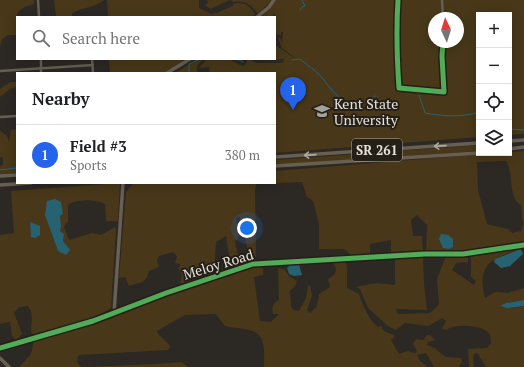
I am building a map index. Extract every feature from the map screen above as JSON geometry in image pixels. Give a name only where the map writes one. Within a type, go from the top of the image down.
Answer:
[{"type":"main road","points":[[512,141],[524,140]]},
{"type":"main road","name":"SR 261","points":[[276,157],[476,143]]},
{"type":"main road","points":[[512,149],[524,147]]},
{"type":"main road","name":"SR 261","points":[[276,166],[476,153]]},
{"type":"main road","points":[[0,176],[16,175]]},
{"type":"main road","points":[[0,185],[16,184]]},
{"type":"main road","points":[[0,358],[9,367]]},
{"type":"street","points":[[38,0],[39,16]]},
{"type":"street","points":[[258,16],[269,7],[274,0]]},
{"type":"street","points":[[398,0],[396,44],[399,88],[444,92],[443,48]]},
{"type":"street","points":[[442,0],[443,12]]},
{"type":"street","points":[[41,60],[41,72]]},
{"type":"street","points":[[92,60],[93,72]]},
{"type":"street","points":[[169,72],[188,60]]},
{"type":"street","points":[[0,71],[93,65]]},
{"type":"street","points":[[0,117],[16,116]]},
{"type":"street","points":[[114,313],[123,184]]},
{"type":"street","name":"Meloy Road","points":[[0,348],[82,325],[185,286],[254,264],[425,254],[464,254],[524,245]]},
{"type":"shaded area","points":[[0,0],[34,0],[34,4],[22,9],[16,16],[16,35],[8,35],[2,39],[0,47]]},
{"type":"shaded area","points":[[54,0],[104,0],[72,13],[72,16],[56,16]]},
{"type":"shaded area","points":[[107,0],[199,0],[199,8],[212,14],[233,6],[233,4],[240,3],[249,7],[255,14],[254,16],[108,16]]},
{"type":"shaded area","points":[[207,0],[230,0],[212,8],[212,10],[205,5],[208,3]]},
{"type":"shaded area","points":[[231,0],[272,0],[259,13],[257,13],[247,3],[233,2]]},
{"type":"shaded area","points":[[276,0],[524,0],[524,134],[512,135],[512,12],[476,12],[476,137],[276,153],[276,72],[210,72],[209,67],[199,68],[206,60],[231,60],[242,66],[245,65],[248,60],[257,63],[283,63],[284,59],[276,60],[276,46],[299,61],[282,48],[278,38],[280,38],[282,43],[283,32],[281,32],[281,35],[276,34],[275,13],[273,16],[262,16]]},
{"type":"shaded area","points":[[109,60],[184,60],[166,72],[110,72]]},
{"type":"shaded area","points":[[196,60],[202,60],[197,66],[197,72],[177,72]]},
{"type":"shaded area","points":[[10,82],[16,82],[16,87],[10,89],[0,97],[0,89]]},
{"type":"shaded area","points":[[16,129],[16,173],[0,174],[0,166],[3,165],[3,158],[0,157],[0,131],[7,136],[9,142],[11,130]]},
{"type":"shaded area","points":[[476,145],[476,151],[276,165],[276,160]]},
{"type":"shaded area","points":[[524,151],[524,244],[464,252],[426,252],[427,225],[417,215],[411,220],[413,236],[422,236],[423,252],[391,254],[391,240],[370,244],[370,255],[353,256],[344,249],[319,249],[319,224],[313,201],[307,197],[302,182],[276,183],[276,171],[476,155],[512,156],[512,152]],"holes":[[[506,161],[509,167],[514,197],[521,205],[523,224],[521,231],[512,233],[508,229],[487,224],[478,190],[477,162]]]},
{"type":"shaded area","points":[[120,184],[118,221],[106,221],[105,204],[86,200],[68,205],[68,221],[64,227],[69,240],[92,233],[101,235],[115,227],[111,308],[94,318],[34,335],[31,332],[32,319],[30,309],[28,306],[19,307],[14,313],[22,334],[16,340],[12,336],[10,322],[0,324],[0,235],[14,233],[11,191]],"holes":[[[63,210],[63,214],[60,216],[60,231],[64,234],[64,244],[58,251],[50,228]]]},
{"type":"shaded area","points":[[133,184],[256,184],[256,261],[250,258],[239,216],[236,218],[239,236],[235,242],[240,264],[231,267],[226,236],[216,242],[214,273],[180,284],[182,275],[179,269],[180,264],[175,263],[177,256],[173,252],[159,256],[157,260],[159,267],[149,271],[146,279],[142,282],[129,286],[125,277],[119,278],[126,192]]},
{"type":"shaded area","points":[[517,247],[518,250],[493,260],[488,265],[483,278],[483,287],[485,298],[495,292],[508,293],[524,288],[524,300],[506,303],[512,308],[524,306],[524,367],[486,367],[478,354],[475,353],[473,357],[474,367],[469,367],[468,349],[487,348],[491,344],[488,332],[474,326],[455,326],[446,330],[442,329],[446,321],[442,318],[428,326],[405,323],[396,330],[388,326],[368,308],[360,289],[356,287],[376,283],[395,285],[395,257],[423,256],[427,310],[396,309],[397,313],[399,314],[430,313],[439,304],[437,279],[446,256],[468,256],[468,262],[456,263],[452,270],[474,285],[476,281],[471,277],[471,257],[477,253]]},
{"type":"shaded area","points":[[345,261],[347,266],[347,288],[359,294],[375,325],[378,327],[381,326],[384,331],[394,335],[394,338],[391,340],[399,354],[408,351],[415,353],[417,351],[413,344],[416,339],[423,340],[427,335],[430,335],[435,340],[428,342],[427,345],[435,348],[446,357],[461,358],[462,362],[459,367],[434,367],[426,353],[417,355],[420,361],[428,367],[264,367],[264,350],[262,340],[259,335],[249,330],[225,326],[216,314],[213,314],[185,315],[157,331],[170,346],[168,350],[80,355],[78,356],[77,362],[81,367],[19,367],[31,354],[34,341],[102,320],[146,302],[252,266],[262,267],[263,269],[263,275],[254,277],[260,321],[271,322],[279,314],[273,314],[272,308],[274,303],[279,300],[278,268],[285,270],[289,276],[297,281],[295,286],[290,291],[291,306],[293,310],[299,311],[306,298],[308,286],[310,285],[312,296],[307,310],[310,313],[317,306],[319,294],[330,287],[328,279],[335,274],[336,268],[332,262]]},
{"type":"shaded area","points":[[181,362],[188,367],[87,367],[173,363]]},
{"type":"water","points":[[55,199],[61,202],[63,214],[60,216],[60,231],[64,234],[63,241],[70,250],[66,255],[58,251],[45,215],[47,201]]},
{"type":"water","points":[[30,222],[40,226],[40,235],[35,238],[31,237]]},
{"type":"water","points":[[441,234],[448,235],[453,239],[453,247],[449,249],[443,248],[439,239]]},
{"type":"water","points":[[521,249],[523,254],[510,266],[501,268],[494,262],[495,259]]},
{"type":"water","points":[[291,264],[299,265],[302,275],[294,276],[289,274],[287,268]]},
{"type":"water","points":[[524,300],[524,306],[507,308],[500,306],[506,303]]},
{"type":"waterway","points":[[300,10],[305,6],[302,0]]},
{"type":"waterway","points":[[292,60],[300,59],[318,73],[334,92],[345,101],[358,103],[375,96]]},
{"type":"waterway","points":[[189,72],[189,64],[198,60]]},
{"type":"waterway","points":[[239,60],[243,62]]},
{"type":"waterway","points":[[419,95],[425,113],[452,116],[476,113]]},
{"type":"waterway","points":[[512,129],[524,130]]},
{"type":"waterway","points":[[0,170],[16,168]]},
{"type":"cycle path","points":[[398,0],[397,44],[399,88],[444,92],[443,48]]},
{"type":"cycle path","points":[[0,348],[93,321],[166,293],[253,264],[425,254],[463,254],[524,245]]},
{"type":"place","name":"Field #3","points":[[293,110]]},
{"type":"place","name":"Kent State University","points":[[322,111]]}]
